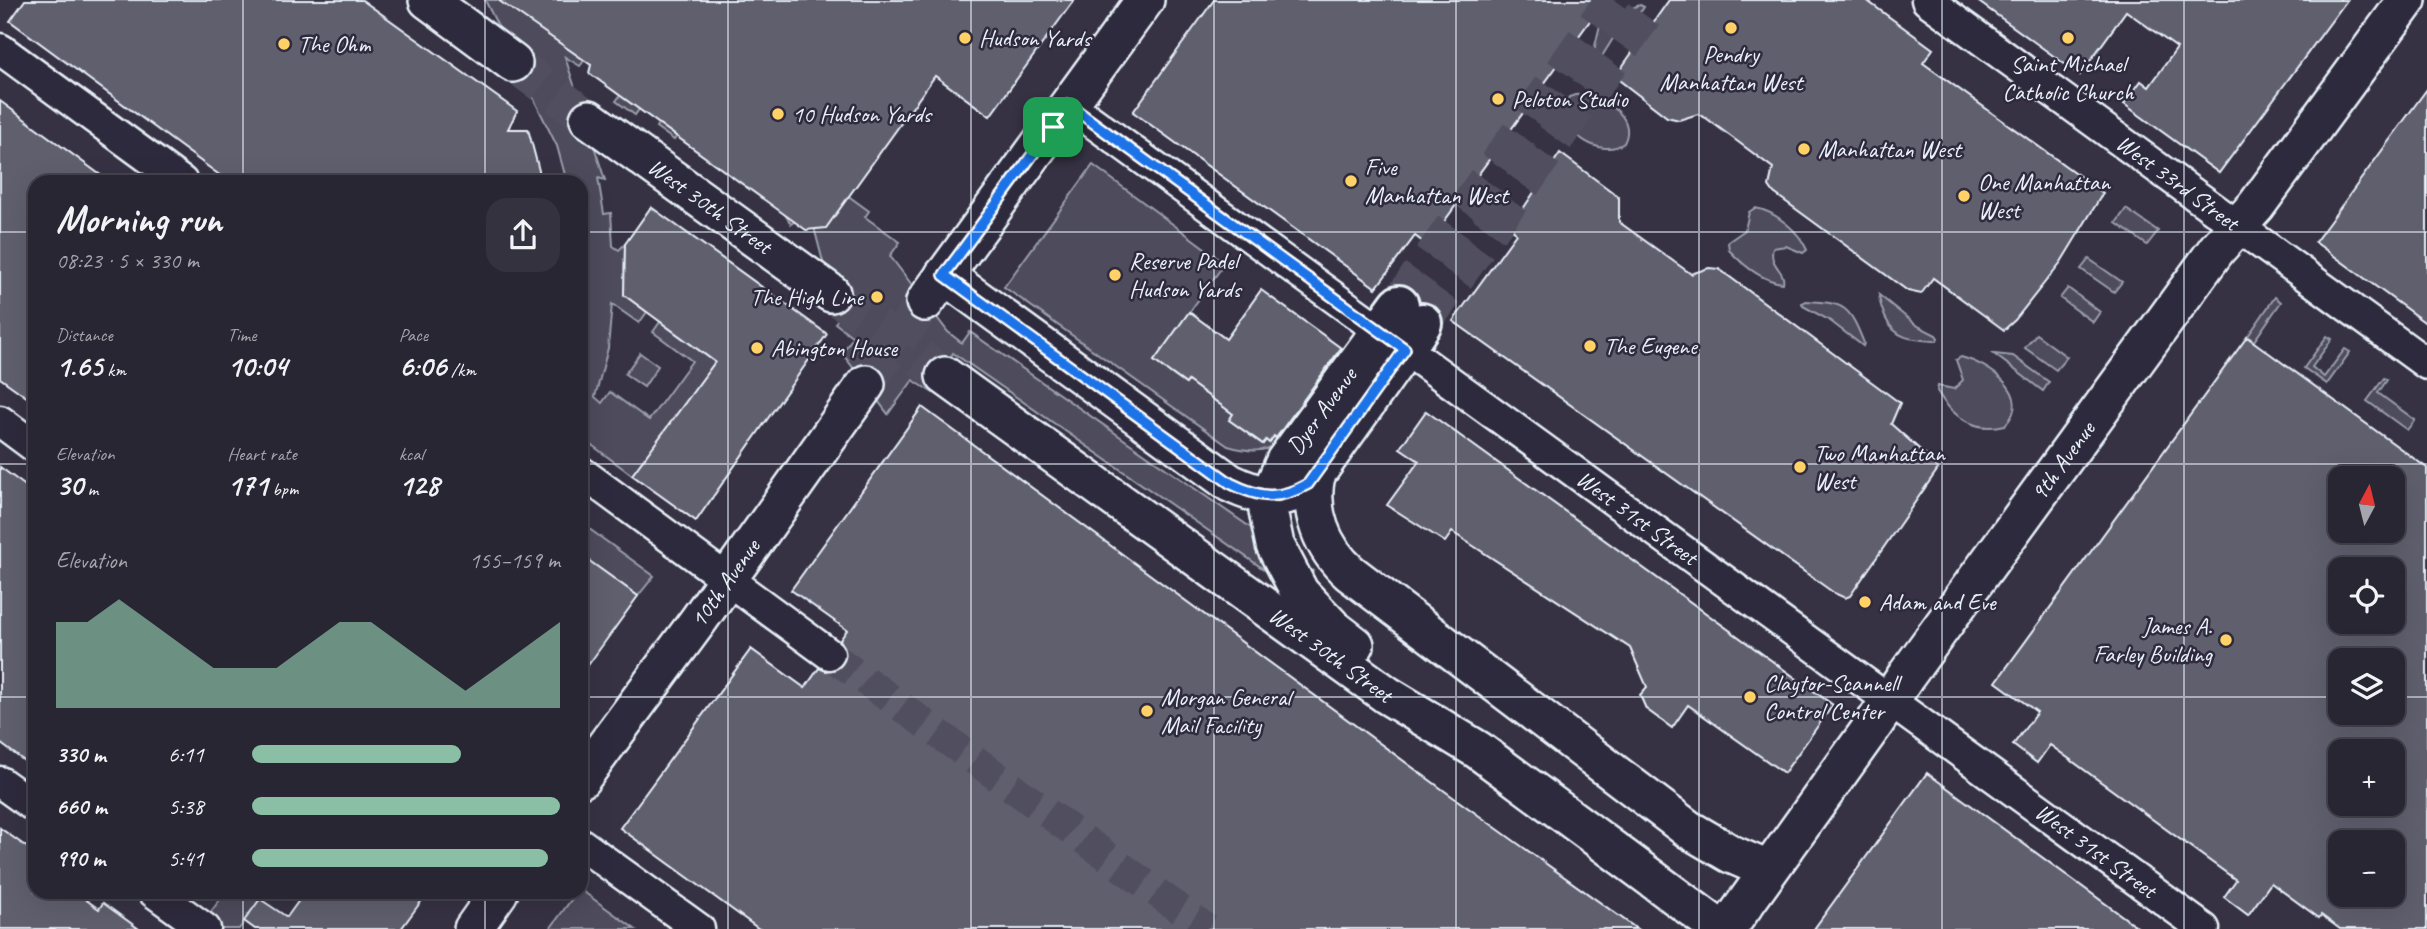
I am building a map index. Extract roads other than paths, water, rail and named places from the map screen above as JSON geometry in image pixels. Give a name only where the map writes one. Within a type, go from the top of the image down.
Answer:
[{"type":"main road","points":[[428,0],[513,63]]},
{"type":"main road","points":[[1145,0],[934,288],[1230,483],[1254,494],[1270,497]]},
{"type":"main road","name":"9th Avenue","points":[[1727,929],[1906,676],[2217,249],[2256,206],[2407,0]]},
{"type":"main road","name":"West 30th Street","points":[[589,119],[831,293]]},
{"type":"main road","name":"Dyer Avenue","points":[[1270,497],[1290,494],[1308,484],[1316,475],[1402,327]]},
{"type":"main road","name":"Dyer Avenue","points":[[1402,327],[1285,461],[1270,497],[1268,511],[1271,533],[1280,557],[1300,593],[1333,628],[1401,679],[1478,750]]},
{"type":"main road","name":"West 30th Street","points":[[944,376],[1387,695],[1478,750],[1720,929]]},
{"type":"main road","name":"10th Avenue","points":[[588,769],[728,579],[866,384]]},
{"type":"main road","points":[[1316,475],[1313,495],[1318,525],[1334,557],[1350,573],[1688,829],[1731,854],[1768,870]]},
{"type":"main road","points":[[473,929],[494,899]]},
{"type":"street","name":"West 33rd Street","points":[[1927,0],[2427,363]]},
{"type":"street","points":[[0,49],[172,175]]},
{"type":"street","name":"West 31st Street","points":[[1069,105],[1402,327],[1890,701],[2204,929]]},
{"type":"street","points":[[0,421],[28,442]]},
{"type":"street","points":[[588,477],[829,654]]},
{"type":"street","points":[[0,782],[28,802]]},
{"type":"street","points":[[588,849],[699,929]]},
{"type":"street","points":[[164,899],[205,929]]},
{"type":"tunnel","points":[[1399,305],[1614,0]]},
{"type":"tunnel","points":[[1422,323],[1654,0]]},
{"type":"tunnel","points":[[513,63],[589,119]]},
{"type":"tunnel","points":[[831,293],[945,376]]},
{"type":"tunnel","points":[[866,384],[925,302]]},
{"type":"tunnel","points":[[829,654],[1207,929]]},
{"type":"place","name":"Pendry Manhattan West","points":[[1731,28]]},
{"type":"place","name":"Hudson Yards","points":[[965,38]]},
{"type":"place","name":"Saint Michael Catholic Church","points":[[2068,38]]},
{"type":"place","name":"The Ohm","points":[[284,44]]},
{"type":"place","name":"Peloton Studio","points":[[1498,99]]},
{"type":"place","name":"10 Hudson Yards","points":[[778,114]]},
{"type":"place","name":"Manhattan West","points":[[1804,149]]},
{"type":"place","name":"Five Manhattan West","points":[[1351,181]]},
{"type":"place","name":"One Manhattan West","points":[[1964,196]]},
{"type":"place","name":"Reserve Padel Hudson Yards","points":[[1115,275]]},
{"type":"place","name":"The High Line","points":[[877,297]]},
{"type":"place","name":"The Eugene","points":[[1590,346]]},
{"type":"place","name":"Abington House","points":[[757,348]]},
{"type":"place","name":"Two Manhattan West","points":[[1800,467]]},
{"type":"place","name":"Adam and Eve","points":[[1865,602]]},
{"type":"place","name":"James A. Farley Building","points":[[2226,640]]},
{"type":"place","name":"Claytor-Scannell Control Center","points":[[1750,697]]},
{"type":"place","name":"Morgan General Mail Facility","points":[[1147,711]]}]
